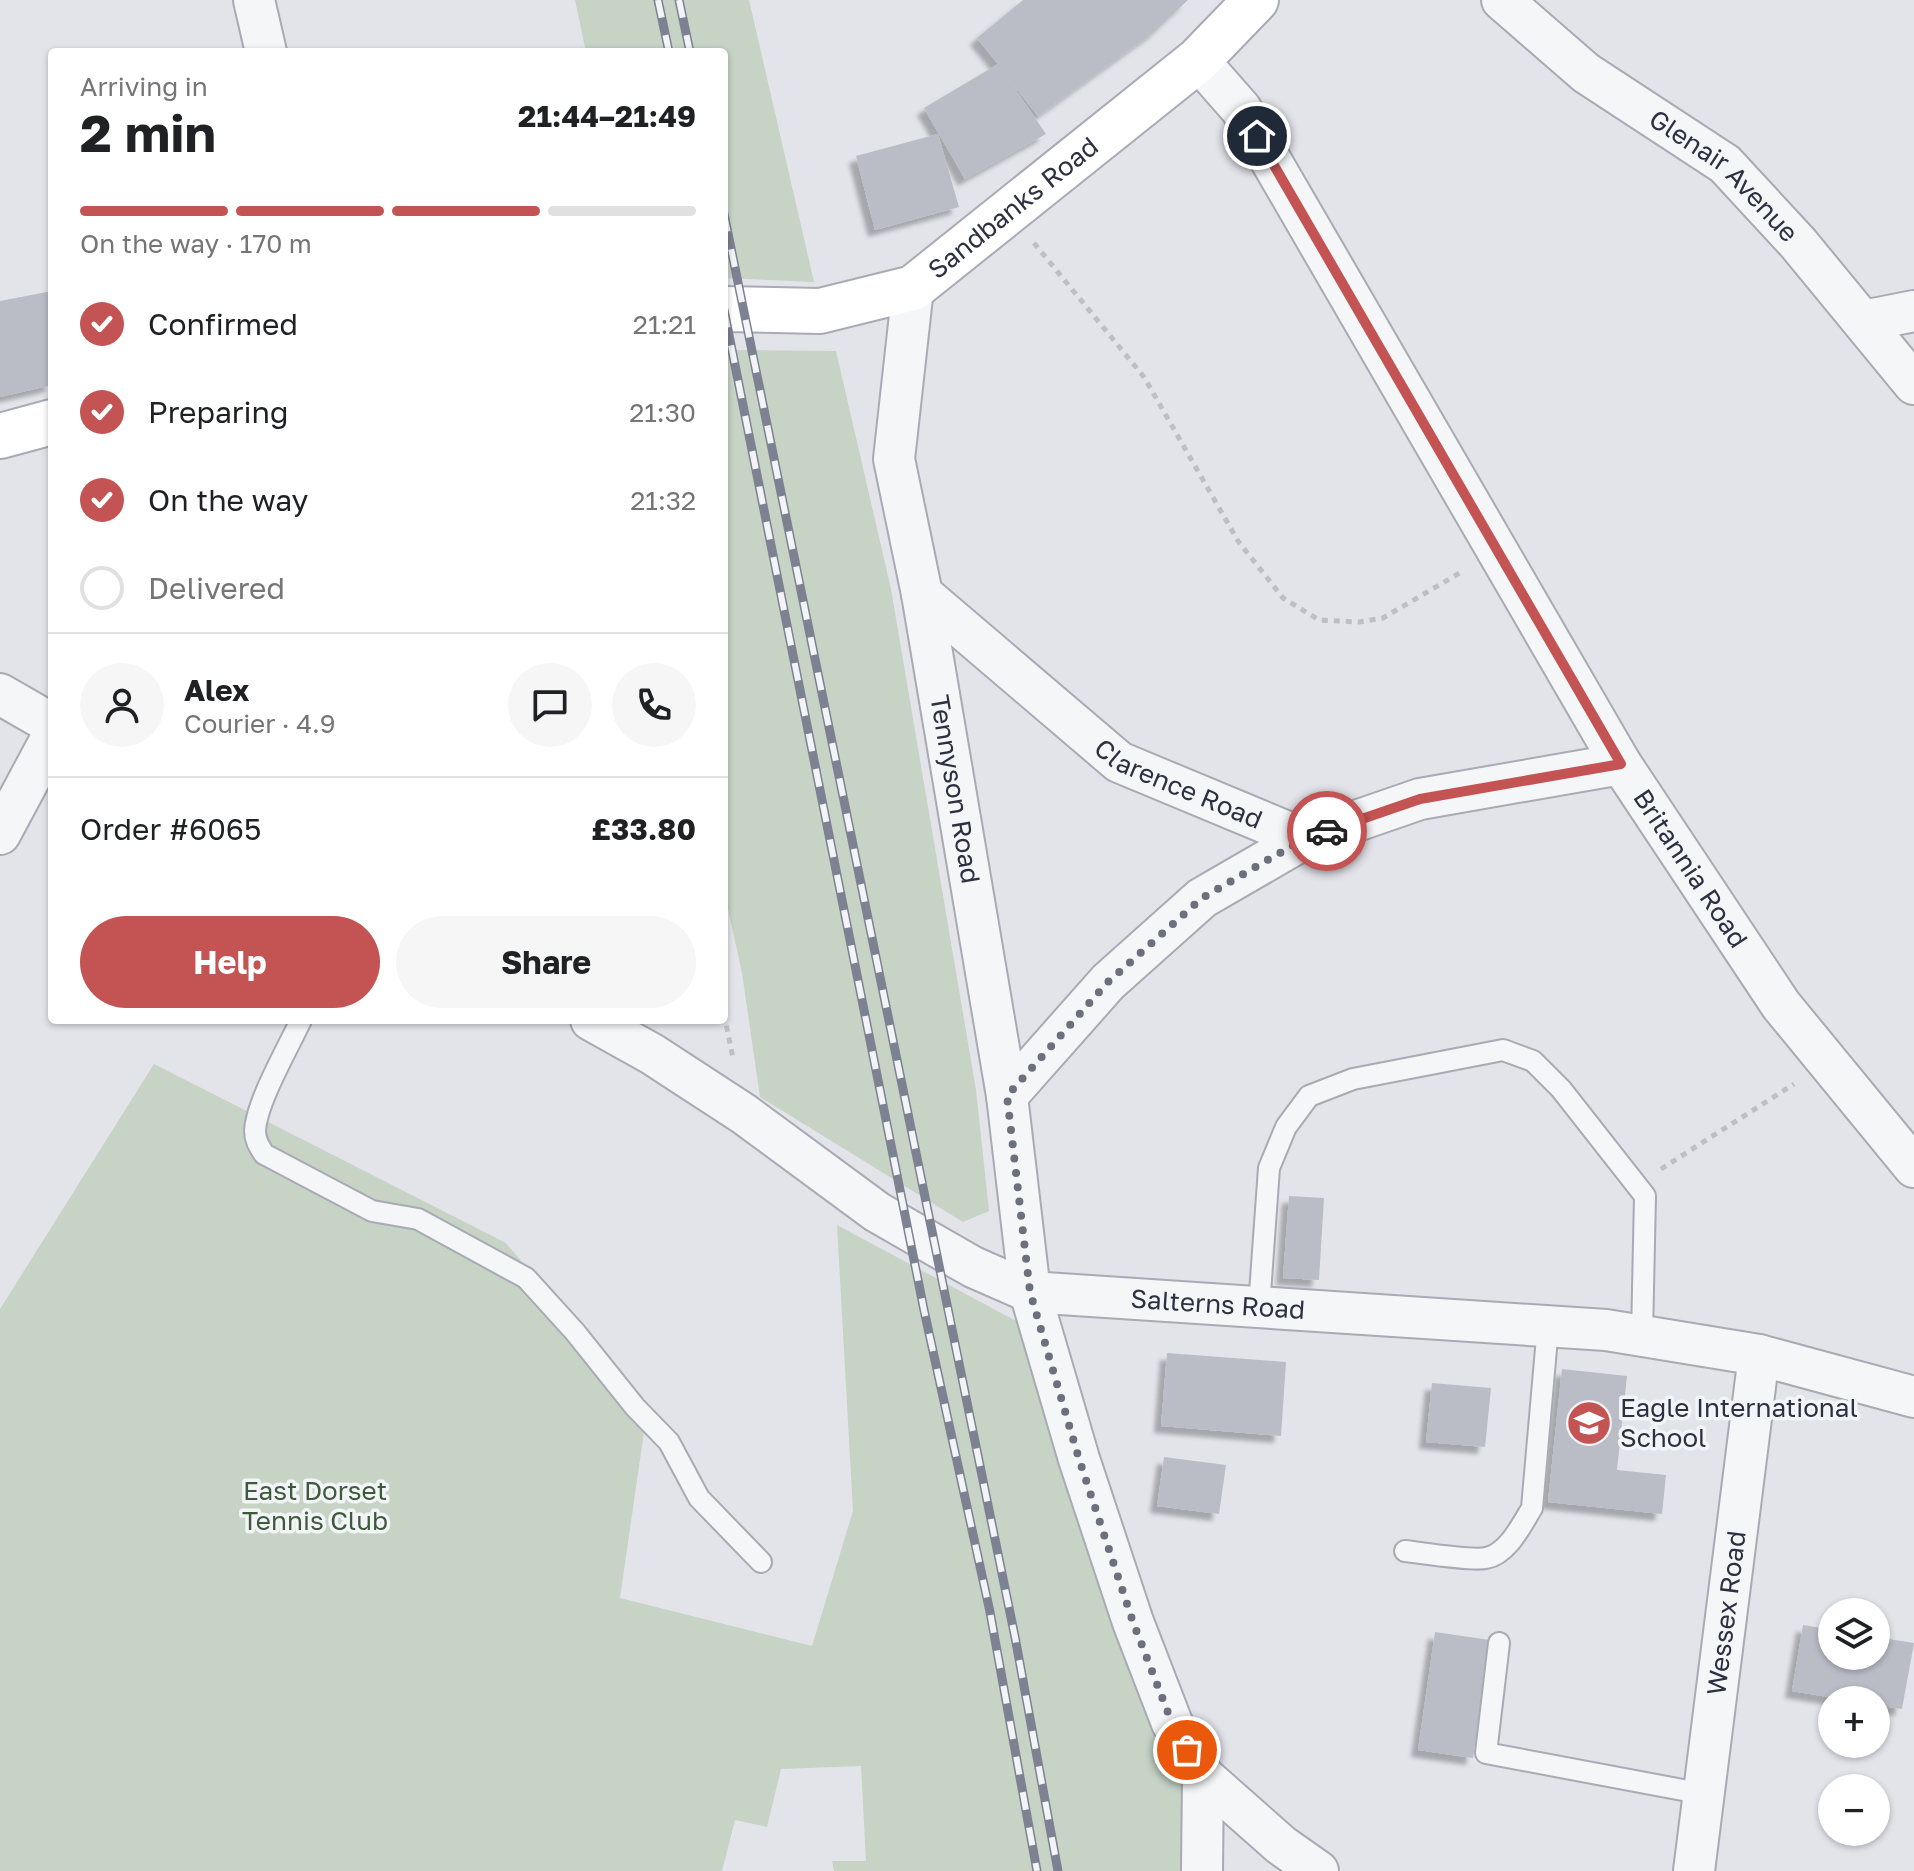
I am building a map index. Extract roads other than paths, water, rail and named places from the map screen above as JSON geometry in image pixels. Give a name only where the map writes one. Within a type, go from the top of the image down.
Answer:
[{"type":"main road","name":"Sandbanks Road","points":[[728,309],[820,311],[913,288],[1198,60],[1256,0]]},
{"type":"main road","points":[[0,436],[48,423]]},
{"type":"street","points":[[254,0],[265,48]]},
{"type":"street","name":"Glenair Avenue","points":[[1502,0],[1586,73],[1725,164],[1798,243],[1914,384]]},
{"type":"street","name":"Britannia Road","points":[[1198,60],[1241,109],[1621,764],[1781,1005],[1914,1167]]},
{"type":"street","name":"Tennyson Road","points":[[913,288],[894,459],[922,594],[1007,1096],[1030,1292],[1079,1459],[1133,1622],[1172,1723],[1203,1776]]},
{"type":"street","points":[[1863,321],[1914,311]]},
{"type":"street","name":"Clarence Road","points":[[922,594],[1119,762],[1304,839]]},
{"type":"street","points":[[0,694],[48,722]]},
{"type":"street","points":[[0,834],[48,744]]},
{"type":"street","points":[[1007,1096],[1108,982],[1202,898],[1304,839],[1420,799],[1621,764]]},
{"type":"street","name":"Salterns Road","points":[[598,1024],[652,1054],[744,1114],[877,1212],[973,1267],[1030,1292],[1606,1330],[1759,1355],[1914,1397]]},
{"type":"street","name":"Wessex Road","points":[[1694,1871],[1759,1355]]},
{"type":"street","points":[[1202,1871],[1203,1776]]},
{"type":"street","points":[[1203,1776],[1281,1845],[1318,1871]]},
{"type":"lane","points":[[299,1024],[263,1103],[255,1129],[256,1141],[264,1154],[372,1211],[418,1219],[526,1278],[575,1332],[635,1407],[669,1442],[699,1498],[761,1562]]},
{"type":"lane","points":[[1259,1307],[1269,1168],[1286,1127],[1309,1096],[1353,1079],[1503,1050],[1533,1061],[1561,1089],[1645,1196],[1642,1336]]},
{"type":"lane","points":[[1405,1551],[1487,1558],[1503,1548],[1518,1531],[1532,1508],[1548,1326]]},
{"type":"lane","points":[[1499,1643],[1486,1753],[1704,1794]]},
{"type":"railway","points":[[658,0],[668,48]]},
{"type":"railway","points":[[679,0],[689,48]]},
{"type":"railway","points":[[728,234],[1015,1637],[1058,1871]]},
{"type":"railway","points":[[728,330],[924,1310],[990,1612],[1037,1871]]},
{"type":"place","name":"Eagle International School","points":[[1589,1423]]},
{"type":"park label","name":"East Dorset Tennis Club","points":[[315,1506]]}]
